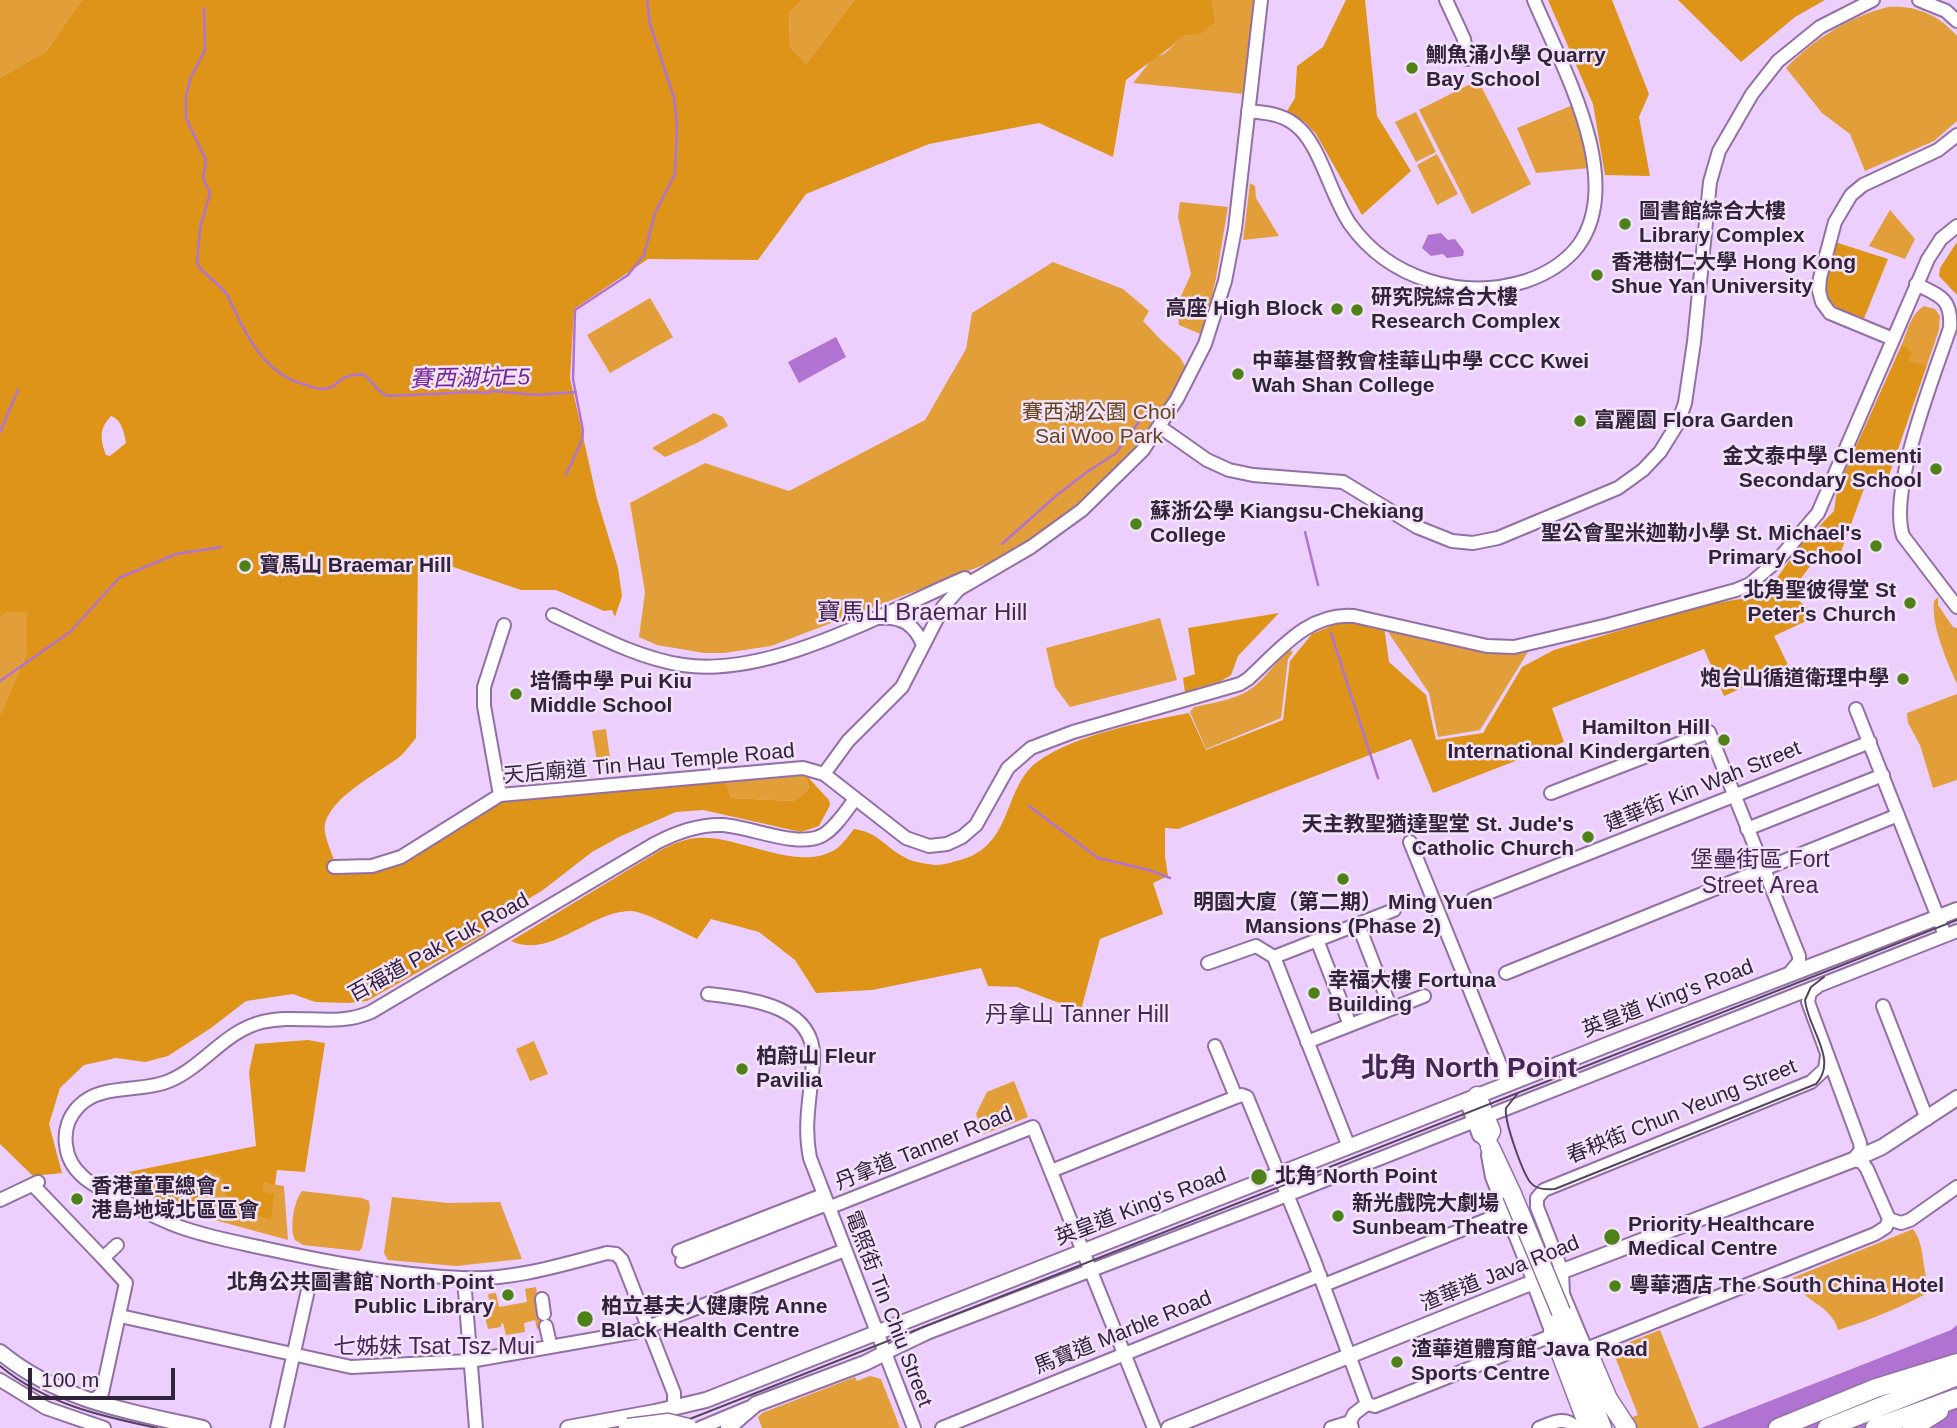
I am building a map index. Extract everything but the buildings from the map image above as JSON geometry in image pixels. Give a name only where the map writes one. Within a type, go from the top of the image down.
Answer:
[{"type":"highway","points":[[1472,1098],[1480,1119],[1491,1131],[1488,1143],[1615,1428]]},
{"type":"highway","points":[[1553,1333],[1589,1427]]},
{"type":"highway","points":[[1586,1349],[1596,1385],[1627,1428]]},
{"type":"highway","points":[[1778,1428],[1876,1388],[1957,1363]]},
{"type":"highway","points":[[1827,1428],[1957,1376]]},
{"type":"highway","points":[[1589,1427],[1590,1396],[1596,1385]]},
{"type":"highway","points":[[1875,1428],[1957,1399]]},
{"type":"highway","points":[[1912,1428],[1957,1399]]},
{"type":"highway","points":[[628,1428],[668,1423],[688,1428]]},
{"type":"main road","name":"英皇道 King's Road","points":[[568,1428],[706,1400],[1957,910]]},
{"type":"main road","name":"渣華道 Java Road","points":[[1169,1428],[1562,1271],[1853,1160],[1882,1147],[1957,1098]]},
{"type":"main road","points":[[1534,1282],[1553,1333]]},
{"type":"main road","name":"英皇道 King's Road","points":[[756,1405],[865,1363],[884,1353]]},
{"type":"main road","points":[[4,1357],[48,1384],[84,1399],[112,1408],[203,1428]]},
{"type":"main road","points":[[728,1428],[756,1405]]},
{"type":"main road","points":[[670,1428],[674,1408]]},
{"type":"street","points":[[824,774],[848,741],[902,687],[943,607],[965,584],[1031,547],[1086,506],[1131,463],[1160,427],[1183,389],[1205,344],[1225,281],[1235,229],[1261,0]]},
{"type":"street","points":[[1446,0],[1464,38],[1467,59]]},
{"type":"street","points":[[1248,111],[1284,117],[1303,131],[1350,223],[1362,239],[1399,268],[1429,281],[1469,289],[1496,288],[1529,280],[1561,263],[1577,247],[1590,223],[1596,192],[1593,159],[1583,117],[1534,0]]},
{"type":"street","points":[[1160,427],[1207,460],[1229,470],[1253,475],[1343,482],[1417,527],[1452,541],[1473,542],[1498,538],[1618,488],[1643,470],[1660,452],[1678,422],[1685,404],[1710,181],[1720,151],[1752,94],[1778,61],[1820,27],[1873,0]]},
{"type":"street","points":[[1919,0],[1946,11],[1957,21]]},
{"type":"street","points":[[1893,340],[1830,313],[1822,302],[1819,278],[1835,222],[1851,195],[1863,185],[1937,150],[1957,135]]},
{"type":"street","name":"天后廟道 Tin Hau Temple Road","points":[[334,867],[359,868],[401,857],[500,795],[803,768],[824,774],[899,835],[913,842],[937,846],[955,841],[976,825],[1008,768],[1031,748],[1066,734],[1243,682],[1298,634],[1329,617],[1346,615],[1365,618],[1480,644],[1514,647],[1608,625],[1744,587],[1769,569],[1818,513],[1916,284],[1933,250],[1946,234],[1957,226]]},
{"type":"street","points":[[1916,284],[1947,302],[1950,309],[1950,328],[1913,437],[1899,508],[1899,524],[1903,536],[1957,607]]},
{"type":"street","points":[[553,614],[639,653],[682,665],[734,665],[766,659],[875,619],[1001,563]]},
{"type":"street","points":[[922,596],[933,599],[943,607]]},
{"type":"street","points":[[875,619],[890,617],[907,622],[919,635],[923,645]]},
{"type":"street","points":[[500,795],[484,706],[484,687],[504,625]]},
{"type":"street","points":[[1856,709],[1938,918],[1951,933]]},
{"type":"street","points":[[1556,793],[1709,732],[1760,869],[1800,959],[1794,969],[1778,980]]},
{"type":"street","name":"建華街 Kin Wah Street","points":[[1472,899],[1870,742]]},
{"type":"street","points":[[1747,829],[1883,775]]},
{"type":"street","name":"百福道 Pak Fuk Road","points":[[649,1326],[622,1261],[616,1254],[607,1253],[534,1271],[464,1279],[354,1266],[198,1233],[152,1215],[100,1189],[79,1174],[70,1160],[65,1138],[68,1122],[80,1104],[91,1097],[141,1089],[172,1080],[201,1063],[223,1043],[257,1023],[273,1020],[335,1021],[357,1017],[380,1007],[656,843],[680,832],[722,825],[810,839],[827,833],[855,799]]},
{"type":"street","points":[[1506,973],[1898,815]]},
{"type":"street","points":[[1410,842],[1508,1084]]},
{"type":"street","points":[[1745,876],[1760,869]]},
{"type":"street","points":[[1274,957],[1394,910]]},
{"type":"street","points":[[1357,924],[1391,1009]]},
{"type":"street","name":"英皇道 King's Road","points":[[884,1353],[927,1333],[1288,1195],[1951,933]]},
{"type":"street","points":[[1317,940],[1350,1025]]},
{"type":"street","points":[[1208,964],[1256,946],[1274,957],[1349,1147]]},
{"type":"street","points":[[1562,1271],[1563,1294],[1586,1349],[1875,1234],[1886,1227],[1889,1219],[1867,1169],[1862,1163],[1853,1160],[1861,1150],[1808,1002],[1810,992],[1824,983]]},
{"type":"street","name":"電照街 Tin Chiu Street","points":[[708,994],[747,998],[772,1006],[799,1022],[806,1031],[813,1051],[806,1120],[807,1145],[826,1202],[914,1428]]},
{"type":"street","points":[[1307,1042],[1424,996]]},
{"type":"street","points":[[1883,1006],[1927,1119]]},
{"type":"street","points":[[1214,1046],[1240,1096],[1249,1100],[1322,1280],[1367,1404]]},
{"type":"street","name":"春秧街 Chun Yeung Street","points":[[1562,1271],[1537,1207],[1540,1194],[1553,1184],[1811,1082],[1825,1069],[1827,1056]]},
{"type":"street","points":[[1154,1428],[1051,1171],[1240,1096]]},
{"type":"street","name":"丹拿道 Tanner Road","points":[[680,1256],[1033,1127],[1051,1171]]},
{"type":"street","points":[[1488,1143],[1492,1177],[1534,1282]]},
{"type":"street","points":[[1,1196],[36,1183],[126,1283],[102,1393],[95,1399],[84,1399]]},
{"type":"street","points":[[1889,1219],[1901,1223],[1910,1220],[1957,1187]]},
{"type":"street","name":"馬寶道 Marble Road","points":[[942,1428],[1124,1353],[1506,1212]]},
{"type":"street","points":[[103,1258],[117,1245]]},
{"type":"street","points":[[120,1316],[361,1367],[470,1361],[635,1332],[845,1250]]},
{"type":"street","points":[[464,1279],[476,1428]]},
{"type":"street","points":[[277,1428],[310,1281]]},
{"type":"street","points":[[541,1299],[546,1326]]},
{"type":"street","points":[[649,1326],[674,1393],[674,1408]]},
{"type":"street","points":[[1367,1404],[1375,1406],[1553,1333]]},
{"type":"street","points":[[0,1380],[46,1408],[104,1428]]},
{"type":"street","points":[[1331,1428],[1351,1425],[1357,1412],[1367,1404]]},
{"type":"street","name":"英皇道 King's Road","points":[[700,1428],[756,1405]]},
{"type":"street","points":[[1538,1428],[1562,1420],[1589,1427]]},
{"type":"green space","points":[[0,0],[82,0],[46,51],[0,78]]},
{"type":"green space","points":[[802,0],[854,0],[806,64],[790,47],[789,13]]},
{"type":"green space","points":[[1197,0],[1254,0],[1244,94],[1133,83],[1153,58],[1164,54],[1202,19]]},
{"type":"green space","points":[[1888,7],[1908,8],[1926,13],[1943,22],[1957,36],[1957,121],[1934,141],[1865,171],[1850,134],[1822,113],[1786,68],[1833,30]]},
{"type":"green space","points":[[1478,80],[1531,184],[1472,214],[1419,110]]},
{"type":"green space","points":[[1573,105],[1584,134],[1590,168],[1536,173],[1517,128]]},
{"type":"green space","points":[[1416,112],[1436,152],[1416,162],[1395,122]]},
{"type":"green space","points":[[1437,154],[1458,194],[1437,205],[1417,165]]},
{"type":"green space","points":[[1250,183],[1255,186],[1256,198],[1279,236],[1243,240]]},
{"type":"green space","points":[[1180,202],[1228,207],[1203,335],[1179,325],[1177,305],[1191,274],[1178,217]]},
{"type":"green space","points":[[1890,210],[1915,239],[1905,259],[1869,246]]},
{"type":"green space","name":"賽西湖公園 Choi Sai Woo Park","points":[[1053,262],[1123,289],[1149,311],[1143,321],[1180,358],[1187,372],[1172,401],[1129,460],[1115,468],[1090,499],[1064,520],[1002,558],[771,646],[704,653],[657,645],[639,637],[645,592],[630,503],[705,463],[789,491],[925,420],[966,349],[972,313]]},
{"type":"green space","points":[[650,298],[673,337],[610,373],[587,335]]},
{"type":"green space","points":[[1924,306],[1935,309],[1940,316],[1939,330],[1927,365],[1909,360],[1911,352],[1902,344],[1913,318]]},
{"type":"green space","points":[[714,413],[723,417],[728,426],[665,457],[652,448]]},
{"type":"green space","points":[[1938,597],[1938,605],[1953,627],[1957,628],[1957,684],[1935,621],[1934,601]]},
{"type":"green space","points":[[7,612],[27,612],[27,653],[0,715],[0,617]]},
{"type":"green space","points":[[1160,618],[1177,680],[1070,707],[1055,687],[1046,648]]},
{"type":"green space","points":[[1384,626],[1531,647],[1480,730],[1438,737],[1429,693]]},
{"type":"green space","points":[[1288,648],[1293,652],[1288,659],[1281,718],[1206,749],[1190,712],[1194,707],[1227,699],[1249,690],[1258,684]]},
{"type":"green space","points":[[1957,694],[1957,780],[1933,788],[1920,745],[1908,723],[1907,713]]},
{"type":"green space","points":[[606,729],[611,765],[598,767],[592,731]]},
{"type":"green space","points":[[805,774],[809,788],[795,801],[731,798],[726,780]]},
{"type":"green space","points":[[534,1041],[548,1074],[530,1081],[516,1049]]},
{"type":"green space","points":[[1014,1081],[1028,1117],[984,1134],[976,1114],[987,1092]]},
{"type":"green space","points":[[203,1169],[221,1175],[225,1196],[249,1203],[262,1192],[264,1183],[284,1186],[288,1240],[200,1216],[198,1206]]},
{"type":"green space","points":[[302,1191],[369,1201],[362,1248],[359,1251],[303,1245],[295,1240],[292,1229],[293,1215]]},
{"type":"green space","points":[[392,1197],[448,1203],[500,1202],[522,1259],[456,1266],[388,1260],[384,1253]]},
{"type":"green space","points":[[1913,1229],[1920,1244],[1926,1276],[1932,1291],[1897,1308],[1838,1330],[1829,1314],[1803,1293],[1792,1278]]},
{"type":"green space","points":[[536,1287],[542,1328],[537,1329],[535,1320],[524,1323],[525,1332],[506,1335],[503,1323],[501,1327],[488,1329],[485,1317],[492,1316],[488,1294],[496,1293],[499,1307],[527,1302],[525,1289]]},
{"type":"green space","points":[[1660,1330],[1699,1428],[1634,1428],[1627,1419],[1638,1415],[1612,1349]]},
{"type":"green space","points":[[870,1376],[881,1379],[900,1428],[762,1428],[758,1417],[762,1413],[855,1377],[857,1381]]},
{"type":"shaded area","points":[[82,0],[802,0],[789,13],[790,47],[806,64],[854,0],[1211,0],[1215,22],[1200,34],[1185,35],[1126,80],[1113,157],[1039,123],[929,144],[806,194],[758,260],[648,259],[574,309],[570,378],[597,499],[618,568],[622,596],[615,617],[612,610],[604,611],[556,590],[521,590],[418,555],[416,738],[401,756],[341,800],[326,821],[325,832],[337,874],[370,870],[503,800],[726,780],[731,798],[795,801],[809,788],[805,774],[829,800],[830,805],[819,826],[801,832],[703,810],[676,812],[592,852],[543,890],[487,924],[485,934],[367,1001],[315,1002],[293,994],[246,1001],[168,1056],[145,1062],[116,1058],[84,1065],[60,1088],[49,1124],[62,1173],[33,1176],[0,1144],[0,715],[27,653],[27,612],[7,612],[0,617],[0,78],[46,51]],"holes":[[[111,416],[118,420],[122,427],[126,443],[110,456],[106,455],[102,434],[104,425]]]},
{"type":"shaded area","points":[[1346,0],[1365,0],[1377,116],[1411,171],[1362,215],[1316,134],[1305,122],[1287,111],[1295,98],[1297,66],[1323,47]]},
{"type":"shaded area","points":[[1548,0],[1612,0],[1649,94],[1639,117],[1650,176],[1605,175],[1593,104]]},
{"type":"shaded area","points":[[1678,0],[1825,0],[1795,17],[1741,62]]},
{"type":"shaded area","points":[[1441,233],[1448,240],[1455,239],[1464,251],[1463,256],[1431,256],[1422,248],[1428,235]]},
{"type":"shaded area","points":[[1835,242],[1888,259],[1863,321],[1837,307],[1826,291],[1827,270]]},
{"type":"shaded area","points":[[1957,242],[1957,295],[1939,276],[1940,268]]},
{"type":"shaded area","points":[[836,337],[846,357],[799,383],[788,362]]},
{"type":"shaded area","points":[[1902,344],[1912,352],[1909,360],[1927,365],[1885,487],[1866,483],[1838,560],[1823,549],[1790,593],[1817,616],[1774,636],[1789,667],[1724,696],[1704,649],[1552,708],[1564,742],[1433,793],[1411,739],[1178,829],[1165,828],[1168,876],[1153,883],[1163,914],[1100,939],[1077,1025],[1070,1007],[1017,987],[988,986],[981,968],[872,990],[816,993],[795,960],[759,932],[711,919],[697,939],[654,918],[631,911],[601,918],[556,940],[541,944],[526,945],[511,941],[661,850],[692,839],[713,838],[786,855],[821,856],[836,849],[854,829],[869,833],[897,853],[919,862],[943,864],[975,854],[988,844],[998,831],[1026,773],[1037,762],[1071,744],[1110,730],[1189,713],[1206,750],[1283,720],[1290,661],[1312,634],[1345,620],[1384,626],[1389,662],[1426,695],[1436,740],[1483,733],[1522,667],[1554,650],[1706,605],[1757,596],[1761,601],[1772,594],[1769,589],[1799,547],[1834,511],[1837,489]]},
{"type":"shaded area","points":[[1279,613],[1238,656],[1231,675],[1221,681],[1185,692],[1183,678],[1195,674],[1188,628]]},
{"type":"shaded area","points":[[308,1040],[325,1043],[305,1172],[277,1170],[275,1185],[264,1183],[263,1192],[274,1194],[271,1220],[249,1212],[249,1203],[225,1196],[221,1176],[204,1169],[198,1206],[200,1216],[137,1191],[119,1174],[256,1146],[249,1072],[255,1044]]},
{"type":"shaded area","points":[[1957,1325],[1957,1428],[1701,1428],[1951,1330]]},
{"type":"waterway","points":[[566,475],[582,440],[583,431],[573,379],[575,310],[628,275],[644,255],[655,213],[675,174],[677,124],[674,98],[650,24],[647,0]]},
{"type":"waterway","name":"賽西湖坑E5","points":[[204,8],[205,50],[191,77],[186,96],[186,118],[206,160],[203,178],[210,193],[200,228],[197,263],[226,293],[249,338],[266,361],[289,379],[318,389],[331,387],[344,378],[362,374],[380,392],[388,396],[493,391],[537,395],[576,392]]},
{"type":"waterway","points":[[0,432],[18,390]]},
{"type":"waterway","points":[[1002,544],[1057,495],[1116,453],[1141,419]]},
{"type":"waterway","points":[[1305,532],[1318,585]]},
{"type":"waterway","points":[[0,681],[70,632],[119,578],[176,554],[221,547]]},
{"type":"waterway","points":[[1331,633],[1378,778]]},
{"type":"waterway","points":[[1029,806],[1098,858],[1170,878]]},
{"type":"tram line","points":[[667,1428],[1957,920]]},
{"type":"tram line","points":[[1518,1093],[1506,1108],[1518,1157],[1532,1185],[1541,1189],[1555,1189],[1816,1084],[1822,1075],[1823,1054],[1805,1000],[1811,987],[1824,977]]},
{"type":"tram line","points":[[0,1366],[36,1390],[74,1407],[157,1428]]},
{"type":"place","name":"鰂魚涌小學 Quarry Bay School","points":[[1412,68]]},
{"type":"place","name":"圖書館綜合大樓 Library Complex","points":[[1625,224]]},
{"type":"place","name":"香港樹仁大學 Hong Kong Shue Yan University","points":[[1597,275]]},
{"type":"place","name":"高座 High Block","points":[[1337,309]]},
{"type":"place","name":"研究院綜合大樓 Research Complex","points":[[1357,310]]},
{"type":"place","name":"中華基督教會桂華山中學 CCC Kwei Wah Shan College","points":[[1238,374]]},
{"type":"place","name":"富麗園 Flora Garden","points":[[1580,421]]},
{"type":"place","name":"金文泰中學 Clementi Secondary School","points":[[1936,469]]},
{"type":"place","name":"蘇浙公學 Kiangsu-Chekiang College","points":[[1136,524]]},
{"type":"place","name":"聖公會聖米迦勒小學 St. Michael's Primary School","points":[[1876,546]]},
{"type":"place","name":"寶馬山 Braemar Hill","points":[[245,566]]},
{"type":"place","name":"北角聖彼得堂 St Peter's Church","points":[[1910,603]]},
{"type":"place","name":"炮台山循道衛理中學","points":[[1903,679]]},
{"type":"place","name":"培僑中學 Pui Kiu Middle School","points":[[516,694]]},
{"type":"place","name":"Hamilton Hill International Kindergarten","points":[[1724,740]]},
{"type":"place","name":"天主教聖猶達聖堂 St. Jude's Catholic Church","points":[[1588,837]]},
{"type":"place","name":"明園大廈（第二期） Ming Yuen Mansions (Phase 2)","points":[[1343,879]]},
{"type":"place","name":"幸福大樓 Fortuna Building","points":[[1314,993]]},
{"type":"place","name":"柏蔚山 Fleur Pavilia","points":[[742,1069]]},
{"type":"place","name":"北角 North Point","points":[[1259,1177]]},
{"type":"place","name":"香港童軍總會 - 港島地域北區區會","points":[[77,1199]]},
{"type":"place","name":"新光戲院大劇場 Sunbeam Theatre","points":[[1338,1216]]},
{"type":"place","name":"Priority Healthcare Medical Centre","points":[[1612,1237]]},
{"type":"place","name":"粵華酒店 The South China Hotel","points":[[1615,1286]]},
{"type":"place","name":"北角公共圖書館 North Point Public Library","points":[[508,1295]]},
{"type":"place","name":"柏立基夫人健康院 Anne Black Health Centre","points":[[585,1319]]},
{"type":"place","name":"渣華道體育館 Java Road Sports Centre","points":[[1397,1362]]},
{"type":"district","name":"寶馬山 Braemar Hill","points":[[922,613]]},
{"type":"district","name":"堡壘街區 Fort Street Area","points":[[1760,874]]},
{"type":"district","name":"丹拿山 Tanner Hill","points":[[1077,1016]]},
{"type":"district","name":"北角 North Point","points":[[1469,1069]]},
{"type":"district","name":"七姊妹 Tsat Tsz Mui","points":[[434,1348]]}]
